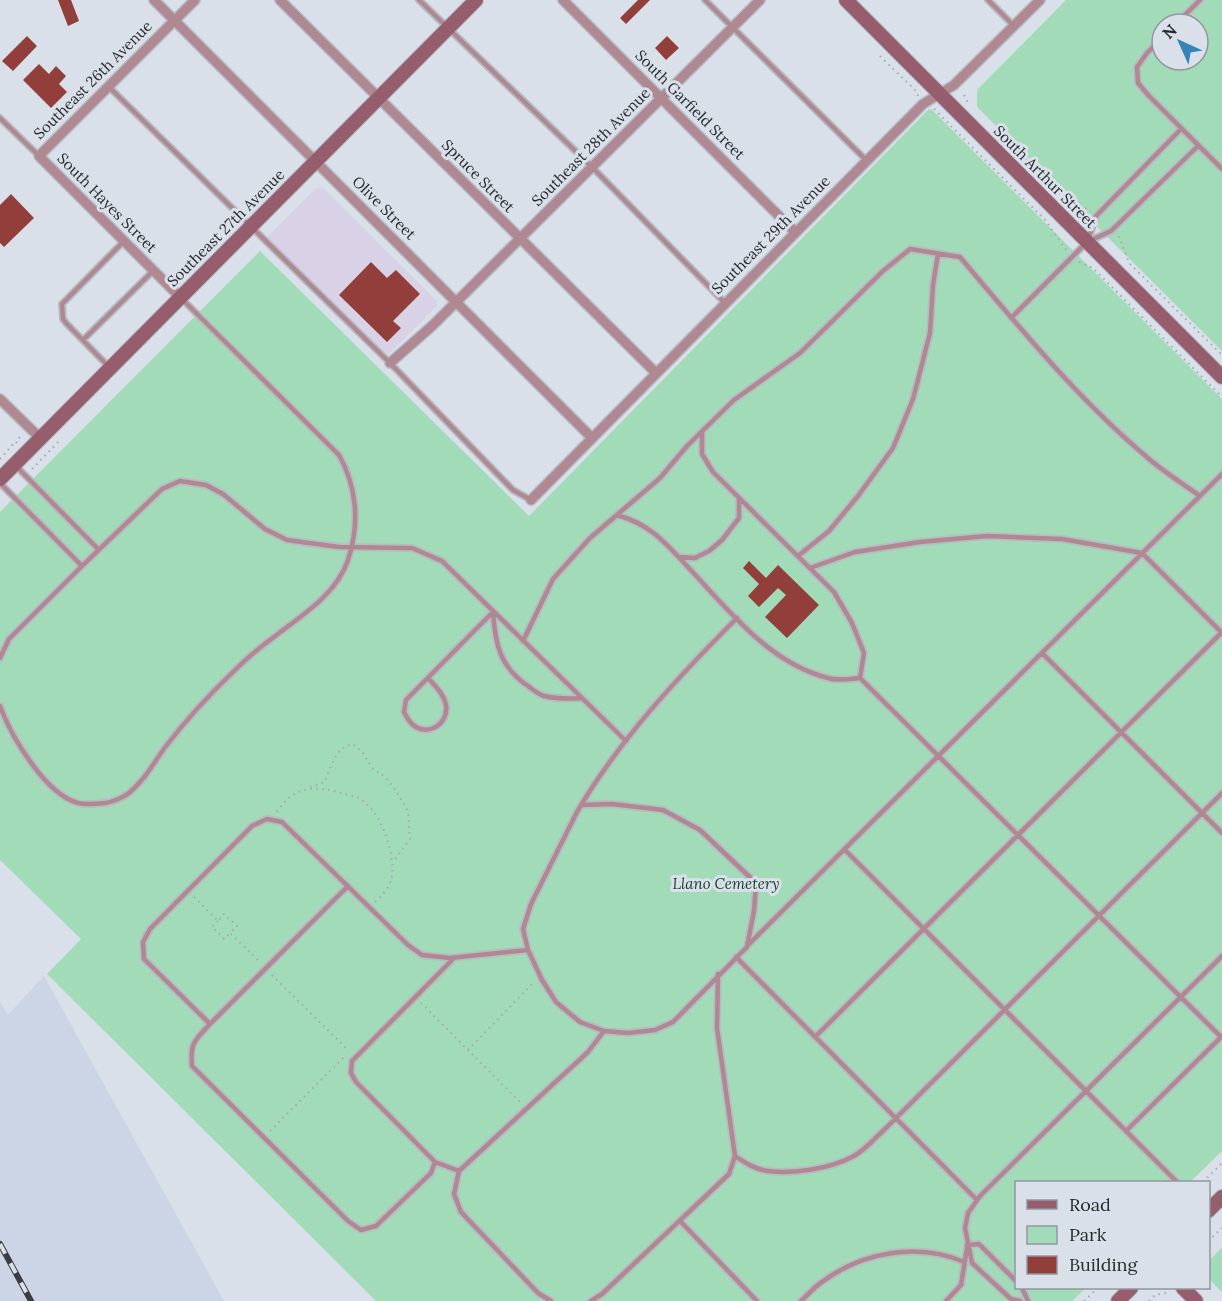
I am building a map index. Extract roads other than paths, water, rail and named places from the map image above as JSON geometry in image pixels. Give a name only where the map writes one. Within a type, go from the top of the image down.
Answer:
[{"type":"main road","name":"Southeast 27th Avenue","points":[[0,479],[476,0]]},
{"type":"main road","name":"South Arthur Street","points":[[846,0],[1222,377]]},
{"type":"main road","points":[[1210,1210],[1222,1197]]},
{"type":"main road","points":[[1118,1301],[1129,1289]]},
{"type":"main road","points":[[1185,1289],[1196,1301]]},
{"type":"street","name":"Olive Street","points":[[154,0],[592,438]]},
{"type":"street","name":"Southeast 26th Avenue","points":[[39,156],[195,0]]},
{"type":"street","name":"Spruce Street","points":[[280,0],[656,373]]},
{"type":"street","name":"South Garfield Street","points":[[563,0],[795,232]]},
{"type":"street","name":"Southeast 28th Avenue","points":[[390,363],[456,302],[760,0]]},
{"type":"street","name":"Southeast 29th Avenue","points":[[531,500],[923,104],[954,85],[1041,0]]},
{"type":"street","name":"South Hayes Street","points":[[39,156],[180,297]]},
{"type":"street","points":[[0,399],[40,438]]},
{"type":"lane","points":[[419,0],[592,167],[725,303]]},
{"type":"lane","points":[[705,0],[867,161]]},
{"type":"lane","points":[[988,0],[1014,26]]},
{"type":"lane","points":[[1188,12],[1200,0]]},
{"type":"lane","points":[[1150,50],[1137,67],[1138,83],[1198,146],[1221,165]]},
{"type":"lane","points":[[109,87],[390,363],[513,490],[531,500]]},
{"type":"lane","points":[[0,118],[39,156]]},
{"type":"lane","points":[[1088,242],[1096,216],[1181,129]]},
{"type":"lane","points":[[1011,318],[1088,242],[1111,231],[1198,146]]},
{"type":"lane","points":[[110,368],[63,319],[62,304],[124,242]]},
{"type":"lane","points":[[523,641],[553,579],[590,538],[660,478],[734,400],[800,353],[883,271],[910,249],[960,257],[1011,318],[1104,419],[1150,460],[1200,496]]},
{"type":"lane","points":[[798,556],[829,531],[893,448],[914,399],[930,333],[933,285],[938,254]]},
{"type":"lane","points":[[83,340],[154,271]]},
{"type":"lane","points":[[0,706],[15,740],[56,790],[84,804],[110,802],[129,794],[186,722],[221,683],[329,592],[348,561],[355,530],[354,491],[347,469],[339,455],[180,297]]},
{"type":"lane","points":[[702,432],[702,454],[713,472],[834,592],[852,624],[864,653],[860,678]]},
{"type":"lane","points":[[14,465],[98,549]]},
{"type":"lane","points":[[737,618],[687,668],[594,783],[531,904],[523,929],[528,950],[541,976],[556,1002],[580,1022],[604,1031],[628,1033],[655,1030],[674,1022],[718,974],[1222,474]]},
{"type":"lane","points":[[0,658],[9,639],[98,549],[162,489],[180,481],[206,485],[223,494],[266,529],[287,540],[339,547],[412,548],[442,561],[626,741]]},
{"type":"lane","points":[[0,483],[82,566]]},
{"type":"lane","points":[[679,557],[695,558],[709,551],[722,540],[739,518],[739,497]]},
{"type":"lane","points":[[617,515],[636,520],[657,534],[737,618],[778,656],[805,670],[831,679],[860,678],[1222,1036],[1126,1131]]},
{"type":"lane","points":[[810,568],[855,552],[920,542],[987,536],[1062,539],[1142,553],[1222,633],[815,1037]]},
{"type":"lane","points":[[428,678],[442,694],[446,704],[446,717],[438,727],[425,730],[412,725],[404,712],[405,700],[493,612]]},
{"type":"lane","points":[[493,612],[495,639],[506,666],[517,679],[541,695],[559,699],[582,698]]},
{"type":"lane","points":[[1042,653],[1222,833]]},
{"type":"lane","points":[[735,1156],[747,1164],[766,1171],[795,1171],[827,1166],[855,1156],[896,1118],[1222,793]]},
{"type":"lane","points":[[581,805],[612,804],[663,810],[700,830],[756,884],[754,911],[747,947]]},
{"type":"lane","points":[[210,1024],[144,958],[142,942],[150,929],[252,826],[267,819],[282,822],[408,945],[422,955],[454,958],[528,950]]},
{"type":"lane","points":[[845,849],[1176,1181]]},
{"type":"lane","points":[[348,886],[197,1038],[191,1049],[192,1066],[348,1221],[361,1230],[376,1226],[431,1173],[435,1162]]},
{"type":"lane","points":[[1020,1301],[1011,1299],[972,1263],[965,1227],[968,1213],[977,1200],[1222,956]]},
{"type":"lane","points":[[736,957],[977,1200]]},
{"type":"lane","points":[[454,958],[352,1061],[351,1073],[356,1082],[435,1162],[459,1171]]},
{"type":"lane","points":[[591,1301],[602,1294],[729,1174],[735,1156],[717,1028],[718,974]]},
{"type":"lane","points":[[551,1301],[538,1293],[461,1212],[454,1194],[459,1171],[588,1052],[604,1031]]},
{"type":"lane","points":[[680,1221],[757,1301]]},
{"type":"lane","points":[[967,1245],[979,1244],[1015,1279]]},
{"type":"lane","points":[[946,1301],[962,1285],[967,1245]]},
{"type":"lane","points":[[801,1301],[822,1282],[859,1261],[893,1252],[926,1251],[951,1256],[964,1262]]},
{"type":"railway","points":[[0,1244],[31,1301]]},
{"type":"park label","name":"Llano Cemetery","points":[[726,884]]}]
